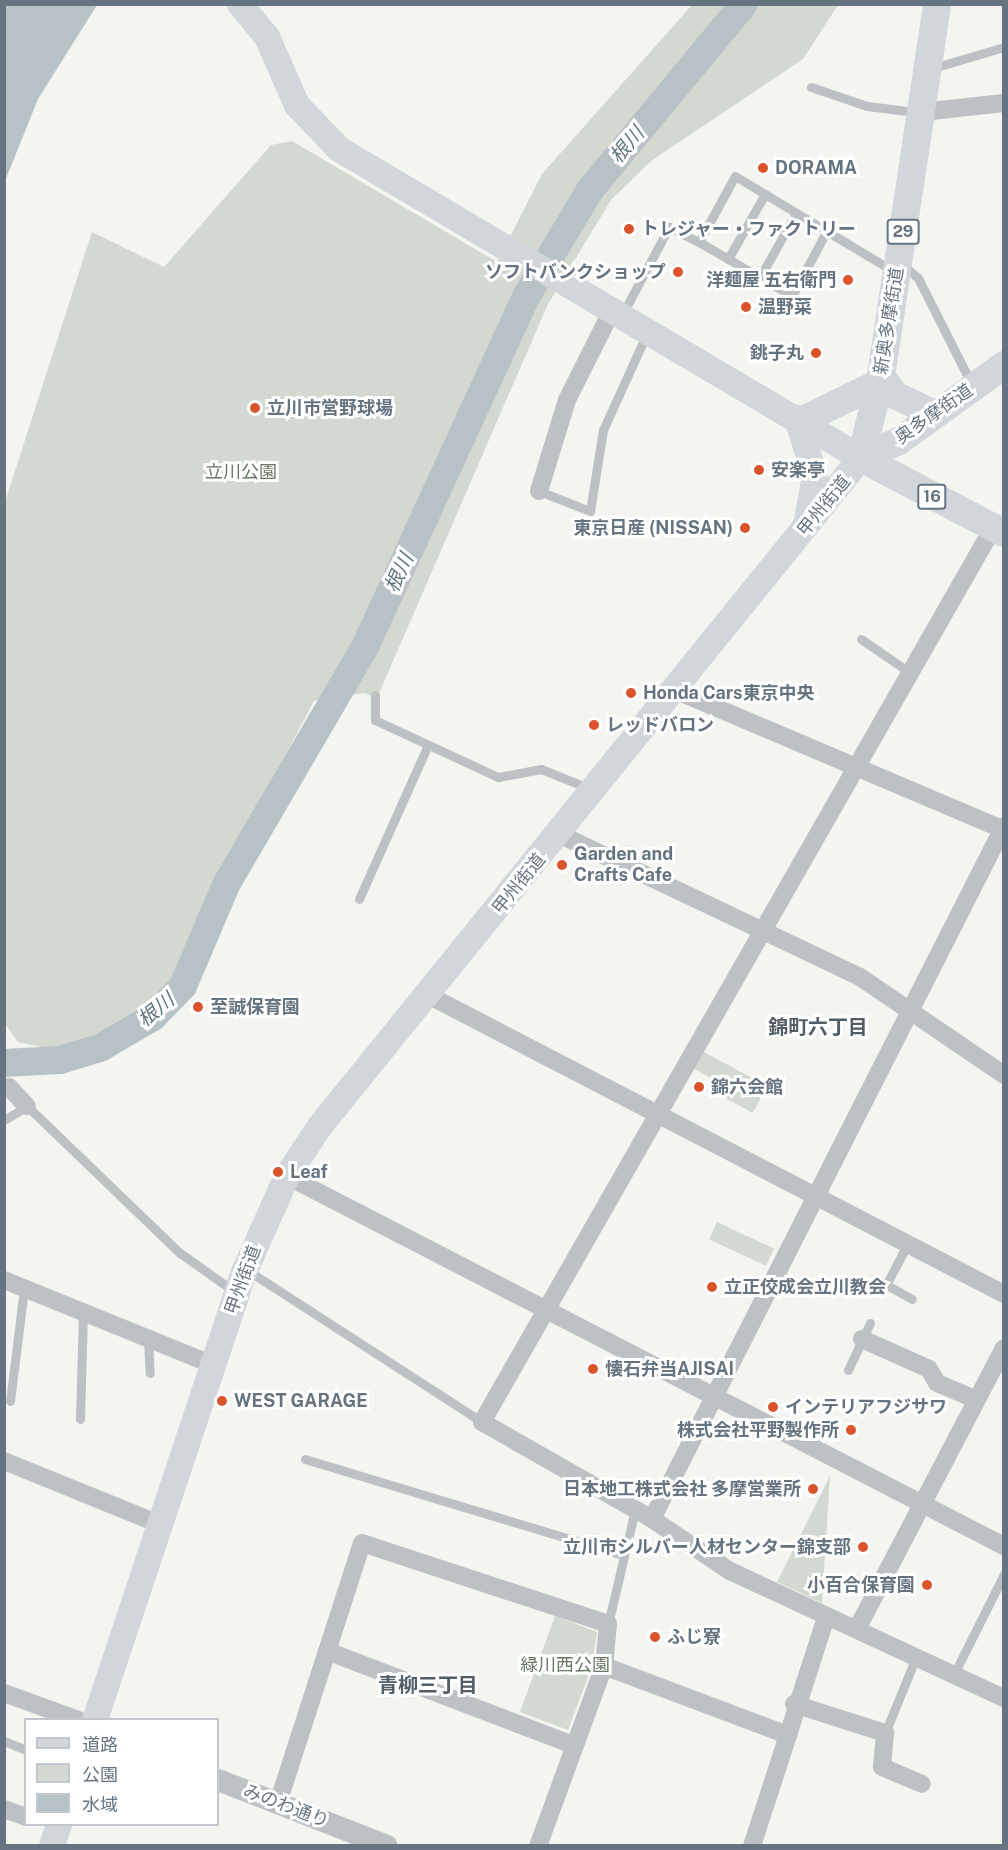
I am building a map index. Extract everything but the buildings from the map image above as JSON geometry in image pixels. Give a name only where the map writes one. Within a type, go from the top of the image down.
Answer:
[{"type":"main road","name":"甲州街道","points":[[95,1718],[245,1270],[287,1176],[426,994],[677,691],[861,458],[799,419],[339,149],[297,105],[267,37],[240,4]]},
{"type":"main road","name":"新奥多摩街道","points":[[861,458],[880,380],[938,4]]},
{"type":"main road","name":"奥多摩街道","points":[[861,458],[899,441],[1004,365]]},
{"type":"main road","points":[[806,528],[815,477],[799,419],[880,380],[894,395],[934,414]]},
{"type":"main road","name":"16","points":[[861,458],[998,531]]},
{"type":"street","points":[[922,112],[1004,103]]},
{"type":"street","points":[[539,491],[567,400],[617,313]]},
{"type":"street","points":[[998,531],[909,672],[482,1422],[652,1519],[730,1571],[825,1617],[955,1672],[1004,1698]]},
{"type":"street","points":[[652,1519],[1003,828],[855,768],[677,691]]},
{"type":"street","points":[[559,834],[860,977],[1004,1075]]},
{"type":"street","points":[[426,994],[654,1117],[1004,1294]]},
{"type":"street","points":[[9,1087],[27,1106]]},
{"type":"street","points":[[287,1176],[1004,1546]]},
{"type":"street","points":[[4,1280],[213,1365]]},
{"type":"street","points":[[866,1331],[929,1369],[937,1383],[976,1400]]},
{"type":"street","points":[[857,1629],[1004,1348]]},
{"type":"street","points":[[4,1461],[159,1524]]},
{"type":"street","points":[[278,1803],[362,1543],[608,1624],[604,1666],[538,1845]]},
{"type":"street","points":[[752,1845],[788,1735],[794,1704],[825,1617]]},
{"type":"street","points":[[327,1651],[573,1745]]},
{"type":"street","points":[[604,1666],[788,1735]]},
{"type":"street","points":[[4,1693],[75,1718]]},
{"type":"street","points":[[794,1704],[885,1733],[882,1767],[922,1784]]},
{"type":"street","name":"みのわ通り","points":[[219,1780],[387,1845]]},
{"type":"street","points":[[4,1809],[24,1816]]},
{"type":"lane","points":[[928,69],[1004,46]]},
{"type":"lane","points":[[811,87],[867,106],[922,112]]},
{"type":"lane","points":[[699,242],[735,176],[826,231],[918,278],[973,387]]},
{"type":"lane","points":[[728,259],[765,194]]},
{"type":"lane","points":[[760,277],[796,213]]},
{"type":"lane","points":[[617,313],[669,227],[792,296],[826,231]]},
{"type":"lane","points":[[539,491],[590,511],[603,430],[648,330]]},
{"type":"lane","points":[[861,639],[909,672]]},
{"type":"lane","points":[[375,695],[375,720],[498,777],[541,769],[595,791]]},
{"type":"lane","points":[[359,899],[428,745]]},
{"type":"lane","points":[[4,1120],[27,1106],[180,1253],[237,1293]]},
{"type":"lane","points":[[886,1285],[906,1245]]},
{"type":"lane","points":[[245,1270],[482,1422]]},
{"type":"lane","points":[[876,1280],[912,1299]]},
{"type":"lane","points":[[10,1401],[24,1289]]},
{"type":"lane","points":[[80,1419],[83,1314]]},
{"type":"lane","points":[[848,1370],[866,1331]]},
{"type":"lane","points":[[148,1340],[150,1373]]},
{"type":"lane","points":[[305,1459],[623,1555]]},
{"type":"lane","points":[[608,1624],[635,1510]]},
{"type":"lane","points":[[955,1672],[1004,1574]]},
{"type":"lane","points":[[885,1733],[916,1657]]},
{"type":"lane","points":[[4,1741],[24,1749]]},
{"type":"green space","name":"立川公園","points":[[692,5],[838,5],[803,59],[651,161],[611,200],[548,304],[377,698],[364,693],[314,701],[226,868],[177,977],[151,1009],[87,1044],[46,1048],[18,1042],[5,1024],[4,505],[92,232],[164,267],[271,145],[292,141],[497,262],[542,174]]},
{"type":"green space","points":[[702,1051],[767,1086],[753,1113],[716,1093],[721,1083],[692,1068]]},
{"type":"green space","points":[[717,1222],[774,1249],[766,1266],[709,1239]]},
{"type":"green space","points":[[830,1476],[822,1603],[777,1582]]},
{"type":"green space","name":"緑川西公園","points":[[555,1616],[597,1632],[592,1667],[568,1730],[520,1712]]},
{"type":"water","points":[[5,4],[97,5],[38,99],[5,181]]},
{"type":"waterway","name":"根川","points":[[4,1063],[60,1060],[100,1048],[153,1017],[183,986],[227,883],[364,649],[526,297],[590,190],[744,4]]},
{"type":"place","name":"DORAMA","points":[[763,168]]},
{"type":"place","name":"トレジャー・ファクトリー","points":[[629,229]]},
{"type":"place","name":"ソフトバンクショップ","points":[[678,272]]},
{"type":"place","name":"洋麺屋 五右衛門","points":[[848,280]]},
{"type":"place","name":"温野菜","points":[[746,307]]},
{"type":"place","name":"銚子丸","points":[[816,353]]},
{"type":"place","name":"立川市営野球場","points":[[255,408]]},
{"type":"place","name":"安楽亭","points":[[759,470]]},
{"type":"place","name":"東京日産 (NISSAN)","points":[[745,528]]},
{"type":"place","name":"Honda Cars東京中央","points":[[631,693]]},
{"type":"place","name":"レッドバロン","points":[[594,725]]},
{"type":"place","name":"Garden and Crafts Cafe","points":[[562,865]]},
{"type":"place","name":"至誠保育園","points":[[198,1007]]},
{"type":"place","name":"錦六会館","points":[[699,1087]]},
{"type":"place","name":"Leaf","points":[[278,1172]]},
{"type":"place","name":"立正佼成会立川教会","points":[[712,1287]]},
{"type":"place","name":"懐石弁当AJISAI","points":[[593,1369]]},
{"type":"place","name":"WEST GARAGE","points":[[222,1401]]},
{"type":"place","name":"インテリアフジサワ","points":[[773,1407]]},
{"type":"place","name":"株式会社平野製作所","points":[[851,1430]]},
{"type":"place","name":"日本地工株式会社 多摩営業所","points":[[813,1489]]},
{"type":"place","name":"立川市シルバー人材センター錦支部","points":[[863,1547]]},
{"type":"place","name":"小百合保育園","points":[[927,1585]]},
{"type":"place","name":"ふじ寮","points":[[655,1637]]},
{"type":"district","name":"錦町六丁目","points":[[818,1027]]},
{"type":"district","name":"青柳三丁目","points":[[428,1685]]}]
